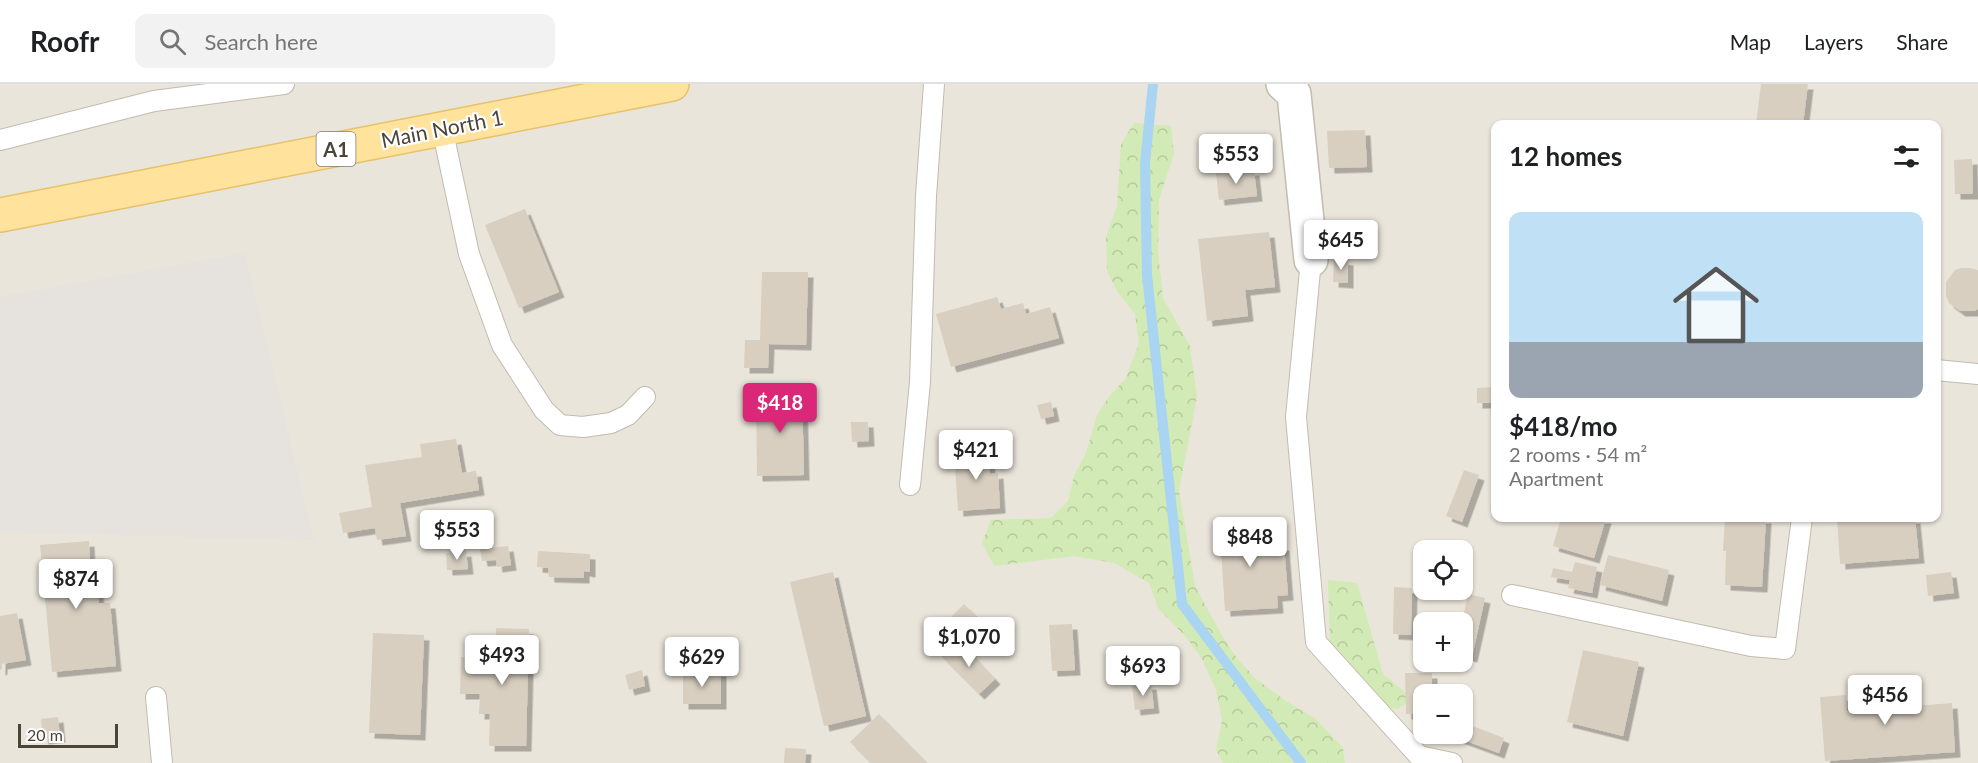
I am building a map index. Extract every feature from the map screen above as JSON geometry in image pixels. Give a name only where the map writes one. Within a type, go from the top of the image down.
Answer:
[{"type":"main road","name":"Main North 1","points":[[0,215],[672,84]]},
{"type":"street","points":[[1283,84],[1294,94],[1311,261]]},
{"type":"lane","points":[[0,140],[154,100],[284,84]]},
{"type":"lane","points":[[910,485],[920,382],[926,196],[934,84]]},
{"type":"lane","points":[[442,128],[469,254],[502,345],[544,410],[561,425],[592,426],[611,423],[628,415],[645,397]]},
{"type":"lane","points":[[1311,261],[1296,417],[1316,642],[1419,756],[1452,763]]},
{"type":"lane","points":[[1941,370],[1978,374]]},
{"type":"lane","points":[[1512,595],[1751,646],[1785,649],[1801,522]]},
{"type":"lane","points":[[156,698],[162,763]]},
{"type":"shaded area","points":[[0,84],[1978,84],[1978,763],[0,763]]},
{"type":"shaded area","points":[[245,253],[314,540],[0,532],[0,297]]},
{"type":"green space","points":[[1134,123],[1171,126],[1174,153],[1159,200],[1158,252],[1163,298],[1190,346],[1197,397],[1179,490],[1195,586],[1237,658],[1256,679],[1316,719],[1343,748],[1345,763],[1223,763],[1216,750],[1222,720],[1216,690],[1202,659],[1186,637],[1158,608],[1149,583],[1114,563],[1074,556],[994,566],[982,543],[991,520],[1051,518],[1068,501],[1074,476],[1086,453],[1097,415],[1108,398],[1126,378],[1139,343],[1135,314],[1118,293],[1107,271],[1106,238],[1117,206],[1121,144]]},
{"type":"green space","points":[[1328,580],[1357,583],[1383,674],[1413,699],[1397,709],[1358,703],[1330,646]]},
{"type":"building","points":[[1761,84],[1808,84],[1804,120],[1756,120]]},
{"type":"building","points":[[1365,130],[1367,167],[1329,168],[1327,131]]},
{"type":"building","points":[[1972,159],[1973,194],[1955,194],[1954,160]]},
{"type":"building","points":[[1254,170],[1257,196],[1219,200],[1216,173]]},
{"type":"building","points":[[525,209],[559,292],[519,308],[485,225]]},
{"type":"building","points":[[1269,232],[1275,287],[1245,290],[1248,316],[1207,321],[1198,239]]},
{"type":"building","points":[[1334,259],[1348,260],[1348,283],[1333,282]]},
{"type":"building","points":[[1962,268],[1978,270],[1978,309],[1974,311],[1960,311],[1949,303],[1946,296],[1946,282],[1955,270]]},
{"type":"building","points":[[762,272],[808,272],[806,345],[769,344],[768,368],[744,368],[745,340],[760,340]]},
{"type":"building","points":[[997,297],[1001,309],[1023,303],[1026,314],[1050,307],[1059,338],[951,367],[936,314]]},
{"type":"building","points":[[1491,387],[1491,403],[1477,403],[1477,388]]},
{"type":"building","points":[[802,392],[804,475],[757,476],[756,393]]},
{"type":"building","points":[[1051,402],[1054,416],[1041,419],[1037,405]]},
{"type":"building","points":[[851,422],[868,422],[869,441],[852,442]]},
{"type":"building","points":[[456,439],[462,473],[476,471],[479,490],[400,503],[406,536],[377,540],[375,528],[343,533],[339,513],[372,507],[365,465],[422,457],[420,444]]},
{"type":"building","points":[[989,448],[990,474],[998,473],[1000,508],[958,511],[954,450]]},
{"type":"building","points":[[1464,470],[1479,475],[1462,522],[1446,516]]},
{"type":"building","points":[[1255,519],[1257,546],[1284,545],[1288,595],[1277,596],[1278,608],[1225,611],[1219,521]]},
{"type":"building","points":[[1560,522],[1605,522],[1594,558],[1553,546]]},
{"type":"building","points":[[1725,522],[1766,522],[1762,587],[1725,585],[1726,551],[1723,551]]},
{"type":"building","points":[[1837,522],[1915,522],[1919,558],[1840,564]]},
{"type":"building","points":[[89,541],[90,560],[95,559],[99,603],[110,603],[116,666],[52,672],[40,545]]},
{"type":"building","points":[[508,546],[511,565],[497,567],[496,560],[482,561],[480,549]]},
{"type":"building","points":[[466,551],[468,569],[447,570],[446,553]]},
{"type":"building","points":[[538,551],[590,554],[590,572],[584,571],[584,578],[549,577],[548,568],[537,567]]},
{"type":"building","points":[[1608,555],[1669,570],[1662,601],[1600,585]]},
{"type":"building","points":[[1575,562],[1597,567],[1592,593],[1568,588],[1570,580],[1551,577],[1553,568],[1572,572]]},
{"type":"building","points":[[833,572],[866,716],[824,726],[790,582]]},
{"type":"building","points":[[1951,572],[1954,593],[1928,596],[1926,575]]},
{"type":"building","points":[[1394,587],[1412,588],[1411,635],[1393,634]]},
{"type":"building","points":[[1473,595],[1485,598],[1473,652],[1473,612],[1464,612],[1467,600],[1473,600]]},
{"type":"building","points":[[964,604],[976,616],[961,631],[949,619]]},
{"type":"building","points":[[17,613],[26,660],[2,664],[0,670],[0,616]]},
{"type":"building","points":[[1072,624],[1075,670],[1052,671],[1049,625]]},
{"type":"building","points":[[496,628],[529,629],[526,746],[489,746],[490,714],[479,714],[480,694],[460,694],[461,657],[495,658]]},
{"type":"building","points":[[373,633],[424,635],[420,735],[369,733]]},
{"type":"building","points":[[959,641],[995,679],[979,694],[942,657]]},
{"type":"building","points":[[1583,650],[1639,662],[1623,736],[1567,722]]},
{"type":"building","points":[[642,670],[645,686],[629,690],[625,675]]},
{"type":"building","points":[[683,671],[721,671],[721,704],[683,704]]},
{"type":"building","points":[[1405,673],[1432,673],[1432,684],[1413,684],[1413,714],[1406,714]]},
{"type":"building","points":[[1901,675],[1903,707],[1952,703],[1955,752],[1825,761],[1820,697],[1846,695],[1847,711],[1876,709],[1874,676]]},
{"type":"building","points":[[1151,684],[1154,708],[1135,710],[1132,686]]},
{"type":"building","points":[[879,714],[927,763],[871,763],[850,742]]},
{"type":"building","points":[[58,717],[60,737],[43,739],[41,719]]},
{"type":"building","points":[[1473,726],[1504,738],[1499,753],[1473,744]]},
{"type":"building","points":[[785,748],[806,749],[805,763],[784,763]]},
{"type":"waterway","points":[[1153,84],[1145,163],[1147,275],[1182,604],[1301,763]]}]
